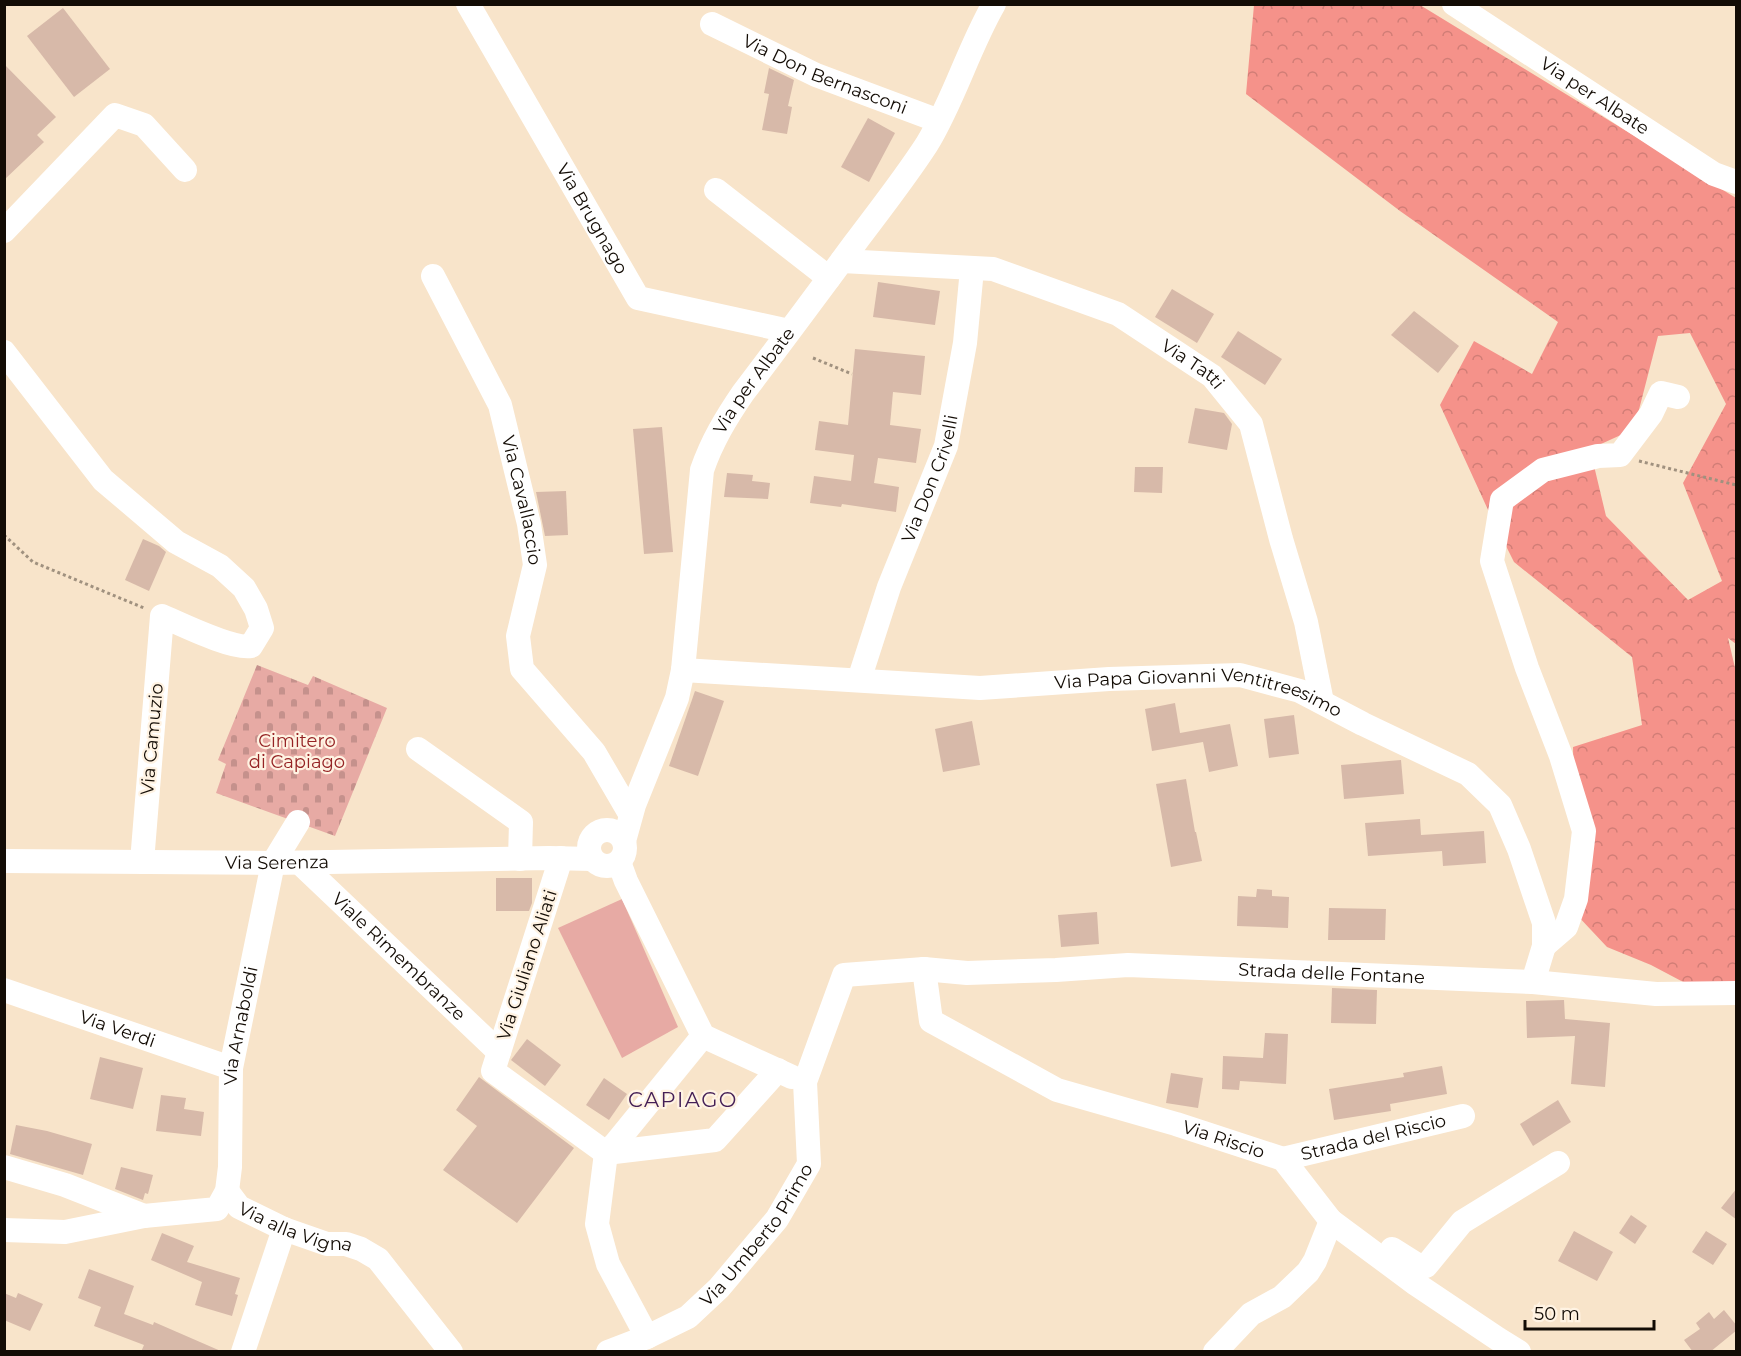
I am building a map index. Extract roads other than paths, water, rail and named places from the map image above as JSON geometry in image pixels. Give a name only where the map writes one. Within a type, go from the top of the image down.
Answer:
[{"type":"street","name":"Via Brugnago","points":[[468,4],[638,298],[789,331]]},
{"type":"street","name":"Via per Albate","points":[[617,844],[677,698],[683,670],[702,470],[712,442],[789,331],[897,187],[927,143],[993,4]]},
{"type":"street","name":"Via per Albate","points":[[1454,4],[1714,174],[1737,182]]},
{"type":"street","name":"Via Don Bernasconi","points":[[712,24],[816,75],[939,121]]},
{"type":"street","points":[[4,231],[115,115],[144,125],[185,170]]},
{"type":"street","points":[[716,190],[835,270]]},
{"type":"street","name":"Via Don Crivelli","points":[[859,680],[889,587],[946,446],[965,343],[972,268]]},
{"type":"street","name":"Via Tatti","points":[[835,270],[993,269],[1118,314],[1212,376],[1251,424],[1306,622],[1322,702]]},
{"type":"street","name":"Via Cavallaccio","points":[[433,276],[500,405],[529,524],[535,565],[518,636],[522,669],[594,752],[632,809]]},
{"type":"street","name":"Via Camuzio","points":[[4,352],[103,480],[176,542],[220,566],[244,588],[256,609],[262,628],[251,646],[244,648],[162,616],[142,862]]},
{"type":"street","points":[[1544,946],[1566,927],[1576,899],[1584,831],[1561,756],[1527,668],[1492,561],[1502,500],[1543,470],[1598,456],[1620,455],[1651,414],[1661,393],[1678,397]]},
{"type":"street","name":"Via Papa Giovanni Ventitreesimo","points":[[683,670],[980,688],[1240,675],[1300,691],[1468,774],[1500,805],[1519,849],[1544,923],[1544,946],[1533,982]]},
{"type":"street","points":[[418,749],[520,822],[520,859]]},
{"type":"street","name":"Via Arnaboldi","points":[[227,1191],[230,1167],[231,1068],[273,863],[298,822]]},
{"type":"street","name":"Via Serenza","points":[[4,861],[300,863],[555,858],[590,851],[597,831],[617,844]]},
{"type":"street","points":[[590,851],[602,866],[609,866],[617,844]]},
{"type":"street","points":[[617,844],[626,881],[703,1036],[805,1082]]},
{"type":"street","name":"Via Giuliano Aliati","points":[[496,1062],[555,858]]},
{"type":"street","name":"Viale Rimembranze","points":[[300,863],[496,1062],[606,1153]]},
{"type":"street","name":"Strada delle Fontane","points":[[805,1082],[844,975],[924,969],[967,973],[1056,970],[1128,964],[1533,982],[1656,994],[1737,993]]},
{"type":"street","name":"Via Riscio","points":[[924,969],[931,1021],[1057,1090],[1283,1158],[1331,1221],[1416,1284],[1520,1352]]},
{"type":"street","name":"Via Verdi","points":[[4,990],[231,1068]]},
{"type":"street","points":[[647,1337],[608,1264],[597,1224],[606,1153],[703,1036]]},
{"type":"street","points":[[606,1153],[715,1140],[778,1070]]},
{"type":"street","name":"Via Umberto Primo","points":[[608,1352],[647,1337],[688,1317],[719,1288],[777,1219],[809,1164],[805,1082]]},
{"type":"street","name":"Strada del Riscio","points":[[1283,1158],[1463,1116]]},
{"type":"street","points":[[1304,1186],[1351,1223],[1419,1266],[1426,1266],[1461,1221],[1558,1162]]},
{"type":"street","points":[[4,1167],[65,1185],[144,1216]]},
{"type":"street","name":"Via alla Vigna","points":[[4,1230],[65,1232],[144,1216],[217,1209],[227,1191],[238,1207],[284,1230],[327,1244],[346,1244],[361,1249],[378,1259],[452,1352]]},
{"type":"street","points":[[1215,1352],[1251,1314],[1282,1296],[1308,1272],[1315,1261],[1331,1221]]},
{"type":"street","points":[[243,1352],[284,1230]]},
{"type":"district","name":"CAPIAGO","points":[[683,1099]]},
{"type":"park label","name":"Cimitero di Capiago","points":[[297,751]]}]
